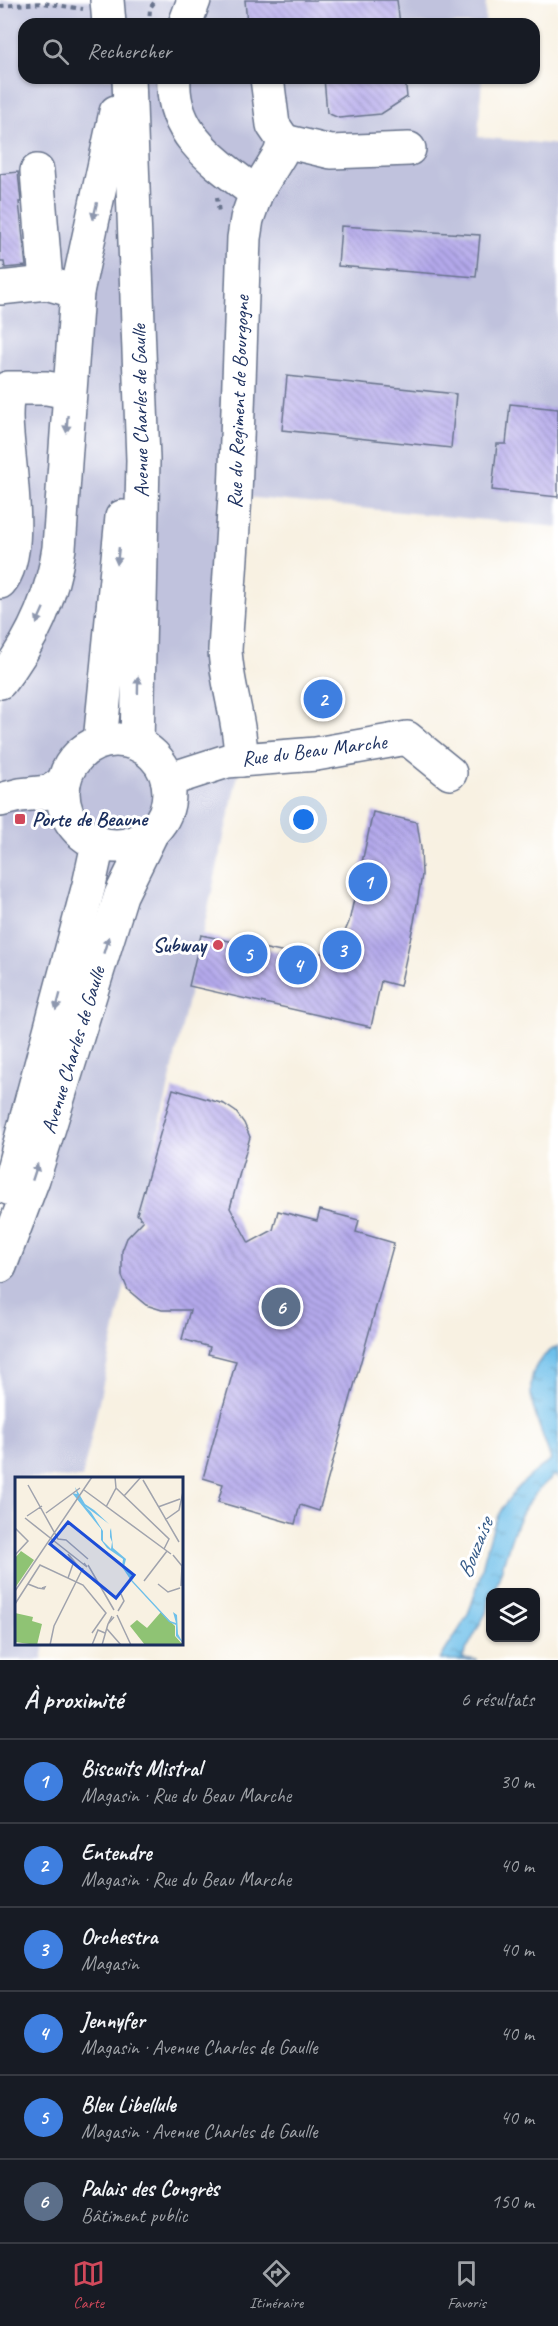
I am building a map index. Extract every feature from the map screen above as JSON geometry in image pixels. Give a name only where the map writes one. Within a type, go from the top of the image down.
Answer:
[{"type":"main road","points":[[126,0],[127,18]]},
{"type":"main road","name":"Avenue Charles de Gaulle","points":[[100,742],[126,474],[129,302],[114,84]]},
{"type":"main road","name":"Avenue Charles de Gaulle","points":[[129,84],[143,460],[137,744]]},
{"type":"main road","points":[[175,84],[177,112],[187,131],[203,150],[226,171],[256,193]]},
{"type":"main road","points":[[268,84],[273,125],[284,141],[330,152],[409,149]]},
{"type":"main road","points":[[61,288],[116,112]]},
{"type":"main road","name":"Rue du Regiment de Bourgogne","points":[[241,760],[241,735],[226,675],[225,650],[235,496],[244,238],[247,219],[256,193],[280,154],[284,141]]},
{"type":"main road","points":[[0,682],[19,658],[40,615],[55,576],[59,548],[69,392],[61,288],[37,171]]},
{"type":"main road","points":[[0,288],[61,288]]},
{"type":"main road","points":[[0,582],[8,571],[11,559],[14,514],[6,416],[8,388],[47,388],[69,392]]},
{"type":"main road","name":"Rue du Beau Marche","points":[[168,780],[226,761],[316,754],[406,738],[450,773]]},
{"type":"main road","points":[[150,836],[134,844],[116,847],[98,844],[84,837],[66,812],[63,797],[64,782],[71,765],[83,751],[100,742],[119,740],[137,744],[151,753],[162,765],[168,780]]},
{"type":"main road","name":"Avenue Charles de Gaulle","points":[[0,1266],[33,1179],[121,895],[150,836],[160,825],[167,811],[170,796],[168,780]]},
{"type":"main road","points":[[0,800],[49,792],[64,782]]},
{"type":"main road","name":"Avenue Charles de Gaulle","points":[[0,1209],[14,1168],[90,885],[98,844]]},
{"type":"path","points":[[149,18],[150,8],[156,0]]},
{"type":"path","points":[[0,6],[43,3],[101,11]]},
{"type":"shaded area","points":[[0,0],[486,0],[485,18],[18,18],[18,84],[482,84],[478,137],[558,145],[558,527],[235,496],[241,760],[82,1477],[15,1477],[15,1645],[45,1645],[42,1660],[0,1660]]},
{"type":"water","points":[[558,1346],[558,1478],[555,1475],[529,1501],[515,1529],[495,1588],[486,1588],[486,1613],[462,1658],[478,1660],[440,1660],[467,1616],[496,1520],[508,1500],[524,1482],[551,1460],[535,1414],[532,1398],[531,1384],[534,1370],[543,1357]]},
{"type":"building","points":[[245,0],[397,0],[399,18],[246,18]]},
{"type":"building","points":[[325,84],[406,84],[407,97],[381,114],[339,118],[327,113]]},
{"type":"building","points":[[18,172],[26,266],[5,268],[4,262],[0,262],[0,174]]},
{"type":"building","points":[[341,226],[480,235],[476,277],[338,266]]},
{"type":"building","points":[[287,376],[456,394],[451,448],[282,430]]},
{"type":"building","points":[[510,404],[558,409],[558,497],[492,490],[497,444],[506,444]]},
{"type":"building","points":[[373,812],[417,822],[422,875],[400,986],[381,981],[371,1027],[189,986],[201,935],[304,957],[323,953],[336,945],[349,922]]},
{"type":"building","points":[[173,1089],[224,1104],[236,1112],[244,1123],[250,1137],[230,1208],[249,1243],[273,1230],[278,1211],[317,1221],[320,1210],[359,1220],[356,1232],[394,1243],[319,1511],[300,1505],[295,1524],[218,1502],[223,1484],[203,1478],[236,1361],[208,1354],[210,1347],[182,1339],[190,1310],[162,1310],[146,1305],[128,1290],[122,1276],[122,1251],[127,1238],[143,1221],[137,1214]]},
{"type":"place","name":"Entendre","points":[[323,699]]},
{"type":"place","name":"Porte de Beaune","points":[[20,819]]},
{"type":"place","name":"Biscuits Mistral","points":[[368,882]]},
{"type":"place","name":"Subway","points":[[218,945]]},
{"type":"place","name":"Orchestra","points":[[342,950]]},
{"type":"place","name":"Bleu Libellule","points":[[248,954]]},
{"type":"place","name":"Jennyfer","points":[[298,965]]},
{"type":"place","name":"Palais des Congrès","points":[[281,1307]]},
{"type":"water label","name":"Bouzaise","points":[[475,1548]]}]
